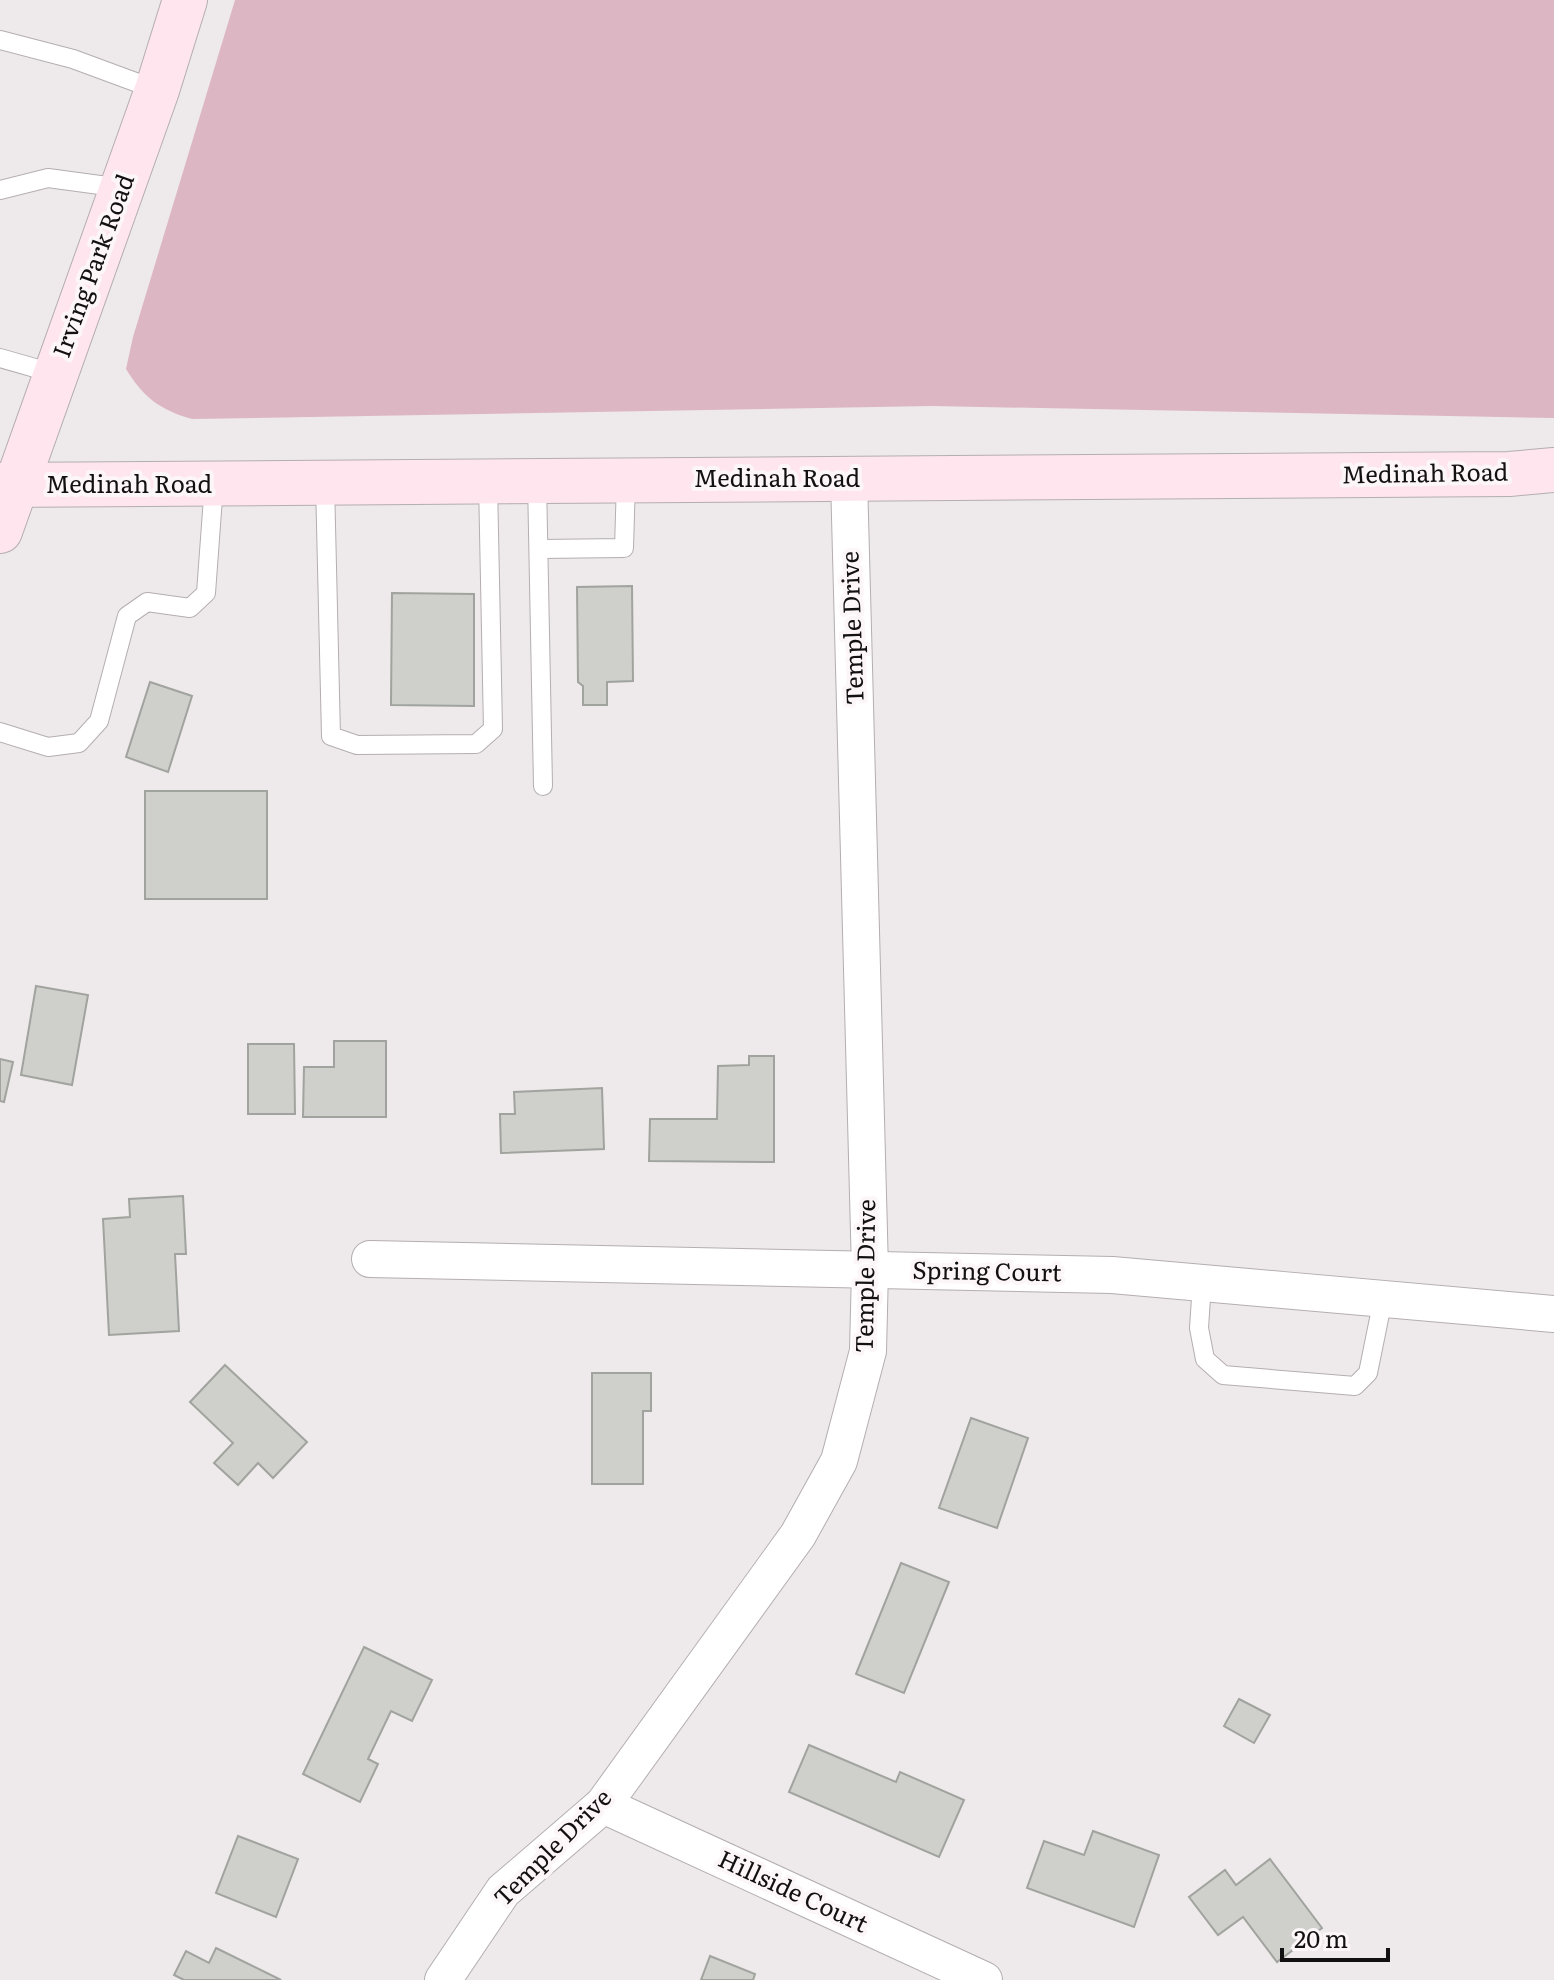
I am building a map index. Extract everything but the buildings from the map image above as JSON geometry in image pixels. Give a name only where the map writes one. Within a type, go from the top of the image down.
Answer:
[{"type":"main road","name":"Irving Park Road","points":[[0,531],[8,486],[56,374],[157,90],[185,0]]},
{"type":"main road","name":"Medinah Road","points":[[8,486],[1509,474],[1554,470]]},
{"type":"street","name":"Temple Drive","points":[[443,1980],[503,1891],[603,1805],[798,1535],[839,1461],[868,1351],[870,1270],[849,479]]},
{"type":"street","name":"Spring Court","points":[[370,1259],[1112,1275],[1554,1314]]},
{"type":"street","name":"Hillside Court","points":[[603,1805],[984,1980]]},
{"type":"lane","points":[[0,40],[73,59],[157,90]]},
{"type":"lane","points":[[0,190],[48,178],[122,188]]},
{"type":"lane","points":[[0,358],[56,374]]},
{"type":"lane","points":[[537,481],[543,786]]},
{"type":"lane","points":[[540,549],[624,548],[626,481]]},
{"type":"lane","points":[[325,483],[331,736],[357,745],[372,745],[476,744],[493,729],[488,482]]},
{"type":"lane","points":[[0,732],[48,747],[79,743],[99,721],[127,616],[147,602],[190,608],[206,593],[214,484]]},
{"type":"lane","points":[[1202,1283],[1199,1328],[1205,1359],[1223,1375],[1355,1386],[1368,1373],[1383,1299]]},
{"type":"shaded area","points":[[235,0],[1554,0],[1554,418],[932,406],[192,419],[153,401],[126,369]]}]
